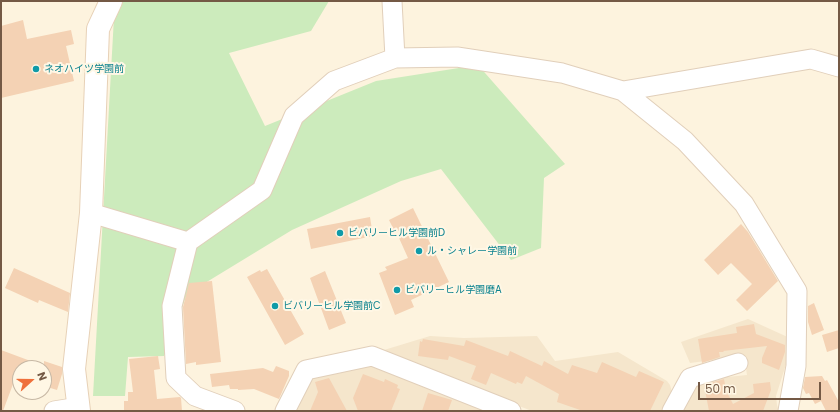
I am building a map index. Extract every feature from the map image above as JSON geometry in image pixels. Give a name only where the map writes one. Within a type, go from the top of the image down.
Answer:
[{"type":"street","points":[[54,411],[79,409],[74,369],[91,213],[98,29],[111,1]]},
{"type":"street","points":[[392,1],[396,58]]},
{"type":"street","points":[[235,411],[197,404],[176,378],[172,306],[188,242],[262,190],[294,116],[334,80],[396,58],[457,57],[562,73],[623,91],[686,141],[744,204],[797,291],[796,366],[788,411]]},
{"type":"street","points":[[623,91],[811,59],[839,67]]},
{"type":"street","points":[[91,213],[188,242]]},
{"type":"street","points":[[284,411],[306,370],[372,356],[511,411]]},
{"type":"street","points":[[672,411],[690,378],[738,364]]},
{"type":"shaded area","points":[[748,319],[792,339],[788,358],[776,396],[779,411],[677,411],[690,387],[727,374],[727,377],[747,375],[744,356],[690,363],[681,342]]},
{"type":"shaded area","points":[[430,336],[464,338],[537,336],[555,361],[618,352],[667,381],[672,392],[663,411],[532,411],[383,354],[384,350]]},
{"type":"shaded area","points":[[367,363],[495,411],[296,411],[308,381],[313,377]]},
{"type":"green space","points":[[122,1],[329,1],[311,31],[229,53],[265,126],[376,81],[478,65],[565,164],[544,178],[541,248],[511,260],[441,169],[401,181],[292,230],[187,294],[164,356],[128,357],[125,396],[93,396],[114,17]]},
{"type":"building","name":"ネオハイツ学園前","points":[[23,20],[27,39],[71,30],[74,44],[66,46],[74,81],[1,98],[1,26]]},
{"type":"building","points":[[413,208],[449,282],[411,300],[414,307],[395,315],[379,273],[387,270],[385,267],[408,258],[399,238],[404,236],[402,230],[395,232],[389,220]]},
{"type":"building","name":"ビバリーヒル学園前D","points":[[370,217],[373,236],[311,249],[307,229]]},
{"type":"building","points":[[741,224],[748,232],[778,281],[747,311],[736,300],[752,284],[731,263],[718,275],[704,260]]},
{"type":"building","points":[[14,268],[70,293],[68,312],[39,300],[38,303],[5,288]]},
{"type":"building","name":"ビバリーヒル学園前C","points":[[267,269],[304,334],[285,345],[247,277],[260,270],[261,272]]},
{"type":"building","points":[[325,271],[346,323],[329,330],[310,278]]},
{"type":"building","points":[[212,281],[221,362],[196,365],[196,362],[186,364],[183,307],[189,283]]},
{"type":"building","points":[[814,303],[824,330],[812,335],[808,322],[808,306]]},
{"type":"building","points":[[754,324],[756,334],[785,345],[785,352],[779,370],[762,363],[762,358],[767,346],[719,352],[720,357],[702,363],[698,339],[737,333],[736,327]]},
{"type":"building","points":[[839,330],[839,348],[827,352],[822,335]]},
{"type":"building","points":[[423,339],[464,346],[466,340],[508,356],[510,351],[542,366],[544,361],[568,374],[572,365],[597,373],[602,362],[636,377],[639,371],[664,382],[650,411],[583,411],[557,402],[559,394],[526,376],[522,384],[517,382],[516,384],[491,373],[486,385],[471,379],[476,366],[449,356],[448,360],[418,356],[420,341],[422,342]]},
{"type":"building","points":[[1,350],[28,360],[12,360],[12,387],[3,411],[1,411]]},
{"type":"building","points":[[158,356],[160,369],[154,370],[157,399],[180,397],[182,411],[124,411],[124,401],[128,401],[128,392],[133,392],[129,359]]},
{"type":"building","points":[[52,364],[62,367],[62,374],[57,390],[52,388]]},
{"type":"building","points":[[276,366],[289,371],[289,376],[279,399],[254,389],[230,389],[229,385],[212,387],[210,374],[263,368],[273,372]]},
{"type":"building","points":[[363,374],[384,382],[385,379],[398,385],[397,388],[400,389],[391,411],[358,411],[353,398]]},
{"type":"building","points":[[822,376],[825,381],[827,380],[839,402],[839,411],[826,411],[821,401],[815,404],[809,393],[806,394],[803,388],[805,377]]},
{"type":"building","points":[[329,378],[347,411],[310,411],[318,392],[315,382]]},
{"type":"building","points":[[724,379],[726,390],[733,404],[754,393],[753,384],[770,382],[771,390],[763,411],[709,411],[704,385]]},
{"type":"building","points":[[428,393],[452,400],[448,411],[422,411]]},
{"type":"place","name":"ネオハイツ学園前","points":[[36,69]]},
{"type":"place","name":"ビバリーヒル学園前D","points":[[340,233]]},
{"type":"place","name":"ル・シャレー学園前","points":[[419,251]]},
{"type":"place","name":"ビバリーヒル学園磨A","points":[[397,290]]},
{"type":"place","name":"ビバリーヒル学園前C","points":[[275,306]]}]
